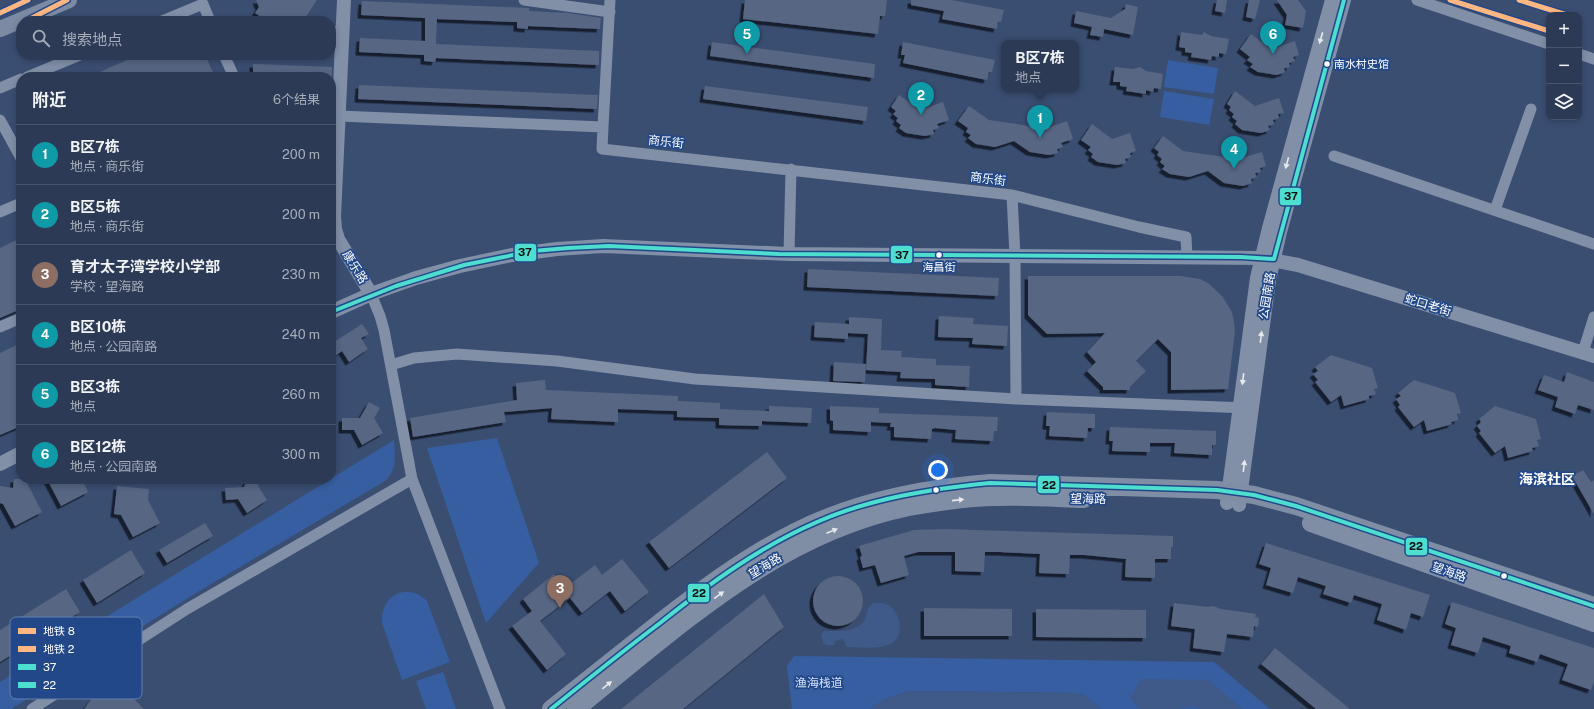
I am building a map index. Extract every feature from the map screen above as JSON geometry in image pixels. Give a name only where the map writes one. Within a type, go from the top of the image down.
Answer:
[{"type":"main road","points":[[0,18],[43,0]]},
{"type":"main road","points":[[31,16],[69,0]]},
{"type":"main road","points":[[0,29],[16,22]]},
{"type":"main road","name":"望海路","points":[[552,709],[710,583],[756,553],[797,531],[838,514],[880,501],[921,491],[953,486],[990,483],[1234,498],[1273,512],[1308,522],[1594,622]]},
{"type":"main road","name":"望海路","points":[[576,709],[720,594],[797,547],[859,520],[909,508],[954,500],[995,497],[1265,497],[1296,506],[1594,606]]},
{"type":"street","name":"康乐路","points":[[336,176],[339,116],[337,32],[344,0]]},
{"type":"street","points":[[524,0],[610,12]]},
{"type":"street","points":[[339,116],[603,127],[610,0]]},
{"type":"street","name":"公园南路","points":[[1234,498],[1246,408],[1268,285],[1268,258],[1332,0]]},
{"type":"street","name":"公园南路","points":[[1268,258],[1344,0]]},
{"type":"street","points":[[1417,0],[1546,43]]},
{"type":"street","points":[[174,16],[203,4],[208,16]]},
{"type":"street","points":[[1582,55],[1594,59]]},
{"type":"street","points":[[39,72],[68,60]]},
{"type":"street","points":[[226,60],[232,72]]},
{"type":"street","points":[[0,88],[16,81]]},
{"type":"street","points":[[1495,210],[1531,109]]},
{"type":"street","points":[[0,120],[16,149]]},
{"type":"street","name":"商乐街","points":[[603,127],[602,149],[1012,195],[1139,227],[1186,236],[1187,257]]},
{"type":"street","points":[[1334,156],[1594,244]]},
{"type":"street","points":[[788,254],[790,170]]},
{"type":"street","name":"商乐街","points":[[1012,195],[1015,256],[1016,399]]},
{"type":"street","points":[[0,212],[16,204]]},
{"type":"street","name":"康乐路","points":[[336,232],[338,239],[371,294]]},
{"type":"street","name":"蛇口老街","points":[[336,307],[416,278],[460,266],[512,255],[557,249],[603,246],[788,254],[1268,258],[1298,265],[1588,354]]},
{"type":"street","points":[[371,294],[380,316],[391,365],[412,479],[500,709]]},
{"type":"street","points":[[1588,354],[1594,317]]},
{"type":"street","points":[[0,327],[16,320]]},
{"type":"street","points":[[391,365],[414,358],[457,354],[557,361],[695,379],[1016,399],[1246,408]]},
{"type":"street","points":[[0,464],[16,456]]},
{"type":"street","points":[[142,638],[187,609],[412,479]]},
{"type":"street","points":[[32,709],[48,699]]},
{"type":"green space","points":[[1168,60],[1218,68],[1214,94],[1164,87]]},
{"type":"green space","points":[[1164,91],[1214,99],[1209,125],[1160,117]]},
{"type":"green space","points":[[497,438],[539,563],[486,623],[427,448]]},
{"type":"green space","points":[[394,440],[395,457],[392,472],[385,481],[142,627],[142,617],[106,617],[322,484],[336,484],[336,476]]},
{"type":"green space","points":[[403,592],[416,594],[427,601],[450,662],[402,680],[382,623],[382,617],[386,603],[393,596]]},
{"type":"green space","name":"渔海栈道","points":[[794,656],[1214,662],[1270,709],[1101,709],[1083,695],[1075,693],[910,691],[885,699],[870,709],[792,709],[787,666]]},
{"type":"green space","points":[[443,672],[456,709],[426,709],[416,681]]},
{"type":"green space","points":[[10,676],[10,699],[27,699],[11,709],[0,709],[0,682]]},
{"type":"shaded area","points":[[874,603],[885,603],[891,607],[898,617],[900,630],[895,641],[885,646],[874,648],[846,647],[844,640],[842,639],[835,641],[834,645],[826,645],[823,643],[821,634],[824,631],[849,630],[860,626],[864,622],[869,607]]},
{"type":"shaded area","points":[[1141,679],[1208,680],[1243,709],[1200,709],[1193,706],[1179,709],[1141,709],[1130,699]]},
{"type":"shaded area","points":[[910,691],[1075,693],[1083,695],[1101,709],[870,709],[885,699]]},
{"type":"building","points":[[256,0],[317,0],[306,16],[260,16],[255,13],[259,7]]},
{"type":"building","points":[[745,0],[887,0],[885,16],[880,16],[878,34],[743,19]]},
{"type":"building","points":[[911,0],[952,0],[1004,10],[1001,22],[998,22],[997,29],[942,19],[944,11],[911,5]]},
{"type":"building","points":[[1217,0],[1227,0],[1225,13],[1215,11]]},
{"type":"building","points":[[1249,0],[1260,0],[1255,19],[1246,17]]},
{"type":"building","points":[[1277,0],[1298,0],[1306,11],[1303,28],[1285,25],[1287,15]]},
{"type":"building","points":[[362,1],[529,8],[529,11],[568,13],[601,18],[600,29],[528,26],[528,29],[517,28],[517,22],[437,19],[436,41],[436,44],[599,51],[599,65],[436,58],[435,62],[424,61],[424,55],[359,52],[360,38],[425,41],[425,18],[361,15]]},
{"type":"building","points":[[1126,4],[1138,7],[1133,35],[1104,29],[1103,37],[1090,35],[1092,27],[1074,23],[1076,11],[1111,18],[1125,9]]},
{"type":"building","points":[[1181,32],[1202,35],[1204,32],[1211,36],[1229,39],[1226,54],[1219,53],[1219,57],[1212,56],[1211,60],[1191,57],[1192,53],[1185,52],[1185,48],[1179,47]]},
{"type":"building","points":[[1251,34],[1271,49],[1295,41],[1299,55],[1293,57],[1295,61],[1289,63],[1290,67],[1284,68],[1285,72],[1277,75],[1258,72],[1250,67],[1253,64],[1247,60],[1250,57],[1240,49]]},
{"type":"building","points":[[712,42],[875,64],[874,78],[710,56]]},
{"type":"building","points":[[903,42],[995,60],[992,72],[989,72],[987,80],[903,63],[905,55],[901,55]]},
{"type":"building","points":[[127,60],[207,60],[213,72],[100,72]]},
{"type":"building","points":[[253,64],[332,67],[332,72],[253,72]]},
{"type":"building","points":[[1115,67],[1133,69],[1140,67],[1146,71],[1163,74],[1161,89],[1154,88],[1153,92],[1146,90],[1146,94],[1126,91],[1127,87],[1120,86],[1120,82],[1113,82]]},
{"type":"building","points":[[359,85],[598,95],[597,109],[358,99]]},
{"type":"building","points":[[705,86],[868,107],[866,121],[703,99]]},
{"type":"building","points":[[1235,91],[1255,106],[1279,98],[1284,113],[1278,114],[1279,118],[1273,120],[1274,124],[1268,126],[1270,130],[1261,133],[1242,130],[1235,124],[1237,121],[1232,117],[1234,114],[1229,110],[1231,107],[1227,104]]},
{"type":"building","points":[[899,95],[920,110],[943,102],[949,120],[937,124],[939,128],[933,130],[934,134],[925,136],[906,133],[899,128],[901,125],[896,121],[898,118],[893,114],[896,111],[891,107]]},
{"type":"building","points":[[969,106],[989,120],[1044,129],[1067,121],[1073,139],[1061,143],[1063,147],[1057,149],[1058,153],[1049,155],[1030,152],[1014,141],[995,147],[976,144],[968,138],[971,135],[966,132],[968,128],[958,121]]},
{"type":"building","points":[[1092,124],[1112,139],[1130,133],[1136,151],[1130,153],[1131,157],[1125,159],[1126,163],[1117,165],[1098,162],[1091,157],[1093,154],[1088,150],[1091,147],[1081,140]]},
{"type":"building","points":[[1163,136],[1183,151],[1238,159],[1262,152],[1266,166],[1260,168],[1261,172],[1255,173],[1257,177],[1251,179],[1252,183],[1243,186],[1224,183],[1208,171],[1189,177],[1170,174],[1162,169],[1165,166],[1160,162],[1162,159],[1157,155],[1159,152],[1154,148]]},
{"type":"building","points":[[16,240],[16,311],[0,318],[0,248]]},
{"type":"building","points":[[808,269],[999,278],[998,296],[807,287]]},
{"type":"building","points":[[1028,276],[1181,276],[1200,279],[1208,283],[1222,296],[1232,312],[1234,322],[1235,331],[1228,389],[1171,390],[1171,352],[1158,339],[1136,361],[1146,371],[1130,387],[1130,390],[1103,390],[1103,387],[1087,371],[1096,362],[1087,352],[1105,333],[1047,334],[1028,315]]},
{"type":"building","points":[[939,316],[974,318],[973,324],[1008,326],[1007,346],[972,344],[973,338],[938,337]]},
{"type":"building","points":[[849,317],[882,319],[881,350],[902,351],[901,357],[936,359],[936,365],[970,366],[969,387],[935,385],[935,379],[900,378],[901,372],[866,370],[868,334],[848,333],[848,339],[814,337],[815,322],[849,324]]},
{"type":"building","points":[[362,324],[369,334],[361,338],[368,349],[349,362],[342,351],[336,355],[336,341]]},
{"type":"building","points":[[16,345],[16,428],[0,435],[0,353]]},
{"type":"building","points":[[1331,355],[1372,368],[1378,388],[1374,389],[1376,394],[1369,396],[1369,399],[1344,406],[1341,395],[1331,402],[1315,382],[1318,380],[1313,374],[1318,371],[1315,367]]},
{"type":"building","points":[[834,362],[866,364],[865,382],[833,381]]},
{"type":"building","points":[[1567,372],[1594,382],[1594,410],[1578,405],[1575,414],[1555,407],[1558,397],[1538,390],[1544,375],[1564,382]]},
{"type":"building","points":[[545,380],[546,390],[678,396],[678,401],[720,403],[720,409],[769,411],[769,406],[812,408],[811,423],[762,421],[762,426],[719,425],[719,418],[677,417],[677,411],[618,409],[618,422],[551,419],[552,408],[504,412],[506,422],[413,437],[410,418],[517,400],[516,383]]},
{"type":"building","points":[[1414,380],[1455,393],[1461,413],[1457,414],[1458,420],[1451,422],[1452,424],[1427,431],[1424,420],[1414,427],[1398,407],[1400,405],[1396,399],[1401,396],[1398,393]]},
{"type":"building","points":[[369,402],[380,408],[374,418],[383,433],[362,445],[354,430],[342,430],[342,418],[360,418]]},
{"type":"building","points":[[830,406],[879,408],[879,413],[998,417],[997,431],[994,431],[993,441],[955,439],[956,430],[935,428],[932,429],[931,439],[894,437],[894,427],[890,427],[891,423],[871,422],[871,432],[833,430],[833,421],[830,420]]},
{"type":"building","points":[[1495,406],[1536,419],[1541,439],[1537,440],[1539,446],[1532,448],[1533,451],[1508,458],[1505,446],[1495,453],[1479,433],[1481,431],[1477,426],[1481,422],[1479,419]]},
{"type":"building","points":[[1047,412],[1095,414],[1095,428],[1088,428],[1087,438],[1049,436],[1050,426],[1046,426]]},
{"type":"building","points":[[1110,427],[1216,431],[1216,445],[1212,445],[1212,455],[1174,453],[1175,443],[1150,443],[1150,452],[1112,451],[1113,441],[1109,441]]},
{"type":"building","points":[[767,452],[787,478],[669,568],[649,542]]},
{"type":"building","points":[[1583,470],[1591,482],[1594,480],[1594,514],[1572,476]]},
{"type":"building","points":[[14,479],[16,479],[16,484],[28,484],[42,512],[15,526],[3,504],[0,503],[0,486],[13,488]]},
{"type":"building","points":[[50,484],[84,484],[88,492],[61,506]]},
{"type":"building","points":[[245,484],[259,484],[258,486],[267,500],[247,513],[238,499],[226,500],[225,488],[244,487]]},
{"type":"building","points":[[117,486],[149,489],[148,500],[160,523],[133,537],[121,515],[114,514]]},
{"type":"building","points":[[205,523],[213,536],[167,563],[159,550]]},
{"type":"building","points":[[945,529],[1173,536],[1173,547],[1171,547],[1171,559],[1155,559],[1155,578],[1125,577],[1126,559],[1085,555],[1070,555],[1069,574],[1039,573],[1040,554],[1000,552],[985,552],[984,572],[955,571],[955,552],[918,552],[904,556],[909,575],[881,583],[875,565],[863,568],[859,546],[914,530]]},
{"type":"building","points":[[1266,543],[1430,595],[1423,617],[1411,613],[1406,630],[1377,620],[1382,604],[1354,595],[1351,603],[1323,594],[1326,586],[1298,577],[1293,593],[1266,585],[1271,568],[1259,564]]},
{"type":"building","points":[[131,550],[145,573],[97,603],[83,580]]},
{"type":"building","points":[[622,559],[649,592],[625,611],[610,591],[582,613],[570,598],[540,621],[566,654],[547,670],[512,626],[532,611],[523,599],[554,574],[565,588],[595,565],[602,575]]},
{"type":"building","points":[[843,576],[848,577],[856,583],[862,591],[862,611],[856,619],[848,625],[833,626],[828,625],[820,619],[814,611],[813,596],[814,591],[820,583],[828,577]]},
{"type":"building","points":[[66,589],[80,612],[72,617],[21,617]]},
{"type":"building","points":[[764,594],[784,627],[683,709],[621,709]]},
{"type":"building","points":[[1452,602],[1594,648],[1594,681],[1591,690],[1562,680],[1568,664],[1540,654],[1537,662],[1509,653],[1511,646],[1483,637],[1478,653],[1451,645],[1456,628],[1445,624]]},
{"type":"building","points":[[1174,603],[1208,607],[1213,606],[1221,609],[1256,614],[1255,617],[1259,618],[1258,627],[1254,626],[1253,637],[1227,634],[1224,652],[1193,648],[1195,629],[1171,626]]},
{"type":"building","points":[[924,608],[1012,609],[1012,636],[924,636]]},
{"type":"building","points":[[1036,609],[1146,610],[1146,638],[1036,637]]},
{"type":"building","points":[[10,624],[10,656],[0,662],[0,630]]},
{"type":"building","points":[[1275,648],[1350,709],[1316,709],[1261,664]]},
{"type":"building","points":[[92,699],[134,699],[144,709],[84,709]]},
{"type":"metro line","name":"2","points":[[0,13],[28,0]]},
{"type":"metro line","name":"8","points":[[36,16],[67,0]]},
{"type":"metro line","name":"8","points":[[1450,0],[1546,30]]},
{"type":"metro line","name":"2","points":[[1519,0],[1557,12]]},
{"type":"transit line","name":"37","points":[[336,310],[396,286],[464,265],[533,251],[568,248],[609,246],[779,254],[1241,257],[1274,259],[1344,0]]},
{"type":"transit line","name":"22","points":[[551,709],[632,644],[716,580],[735,567],[796,532],[838,514],[880,501],[946,488],[990,483],[1217,490],[1254,495],[1296,506],[1594,606]]},
{"type":"place","name":"B区3栋","points":[[747,54]]},
{"type":"place","name":"B区12栋","points":[[1273,54]]},
{"type":"place","name":"南水村史馆","points":[[1327,64]]},
{"type":"place","name":"B区5栋","points":[[921,115]]},
{"type":"place","name":"B区7栋","points":[[1040,138]]},
{"type":"place","name":"B区10栋","points":[[1234,169]]},
{"type":"place","name":"海昌街","points":[[939,255]]},
{"type":"place","name":"育才太子湾学校小学部","points":[[560,608]]},
{"type":"district","name":"海滨社区","points":[[1547,479]]}]
